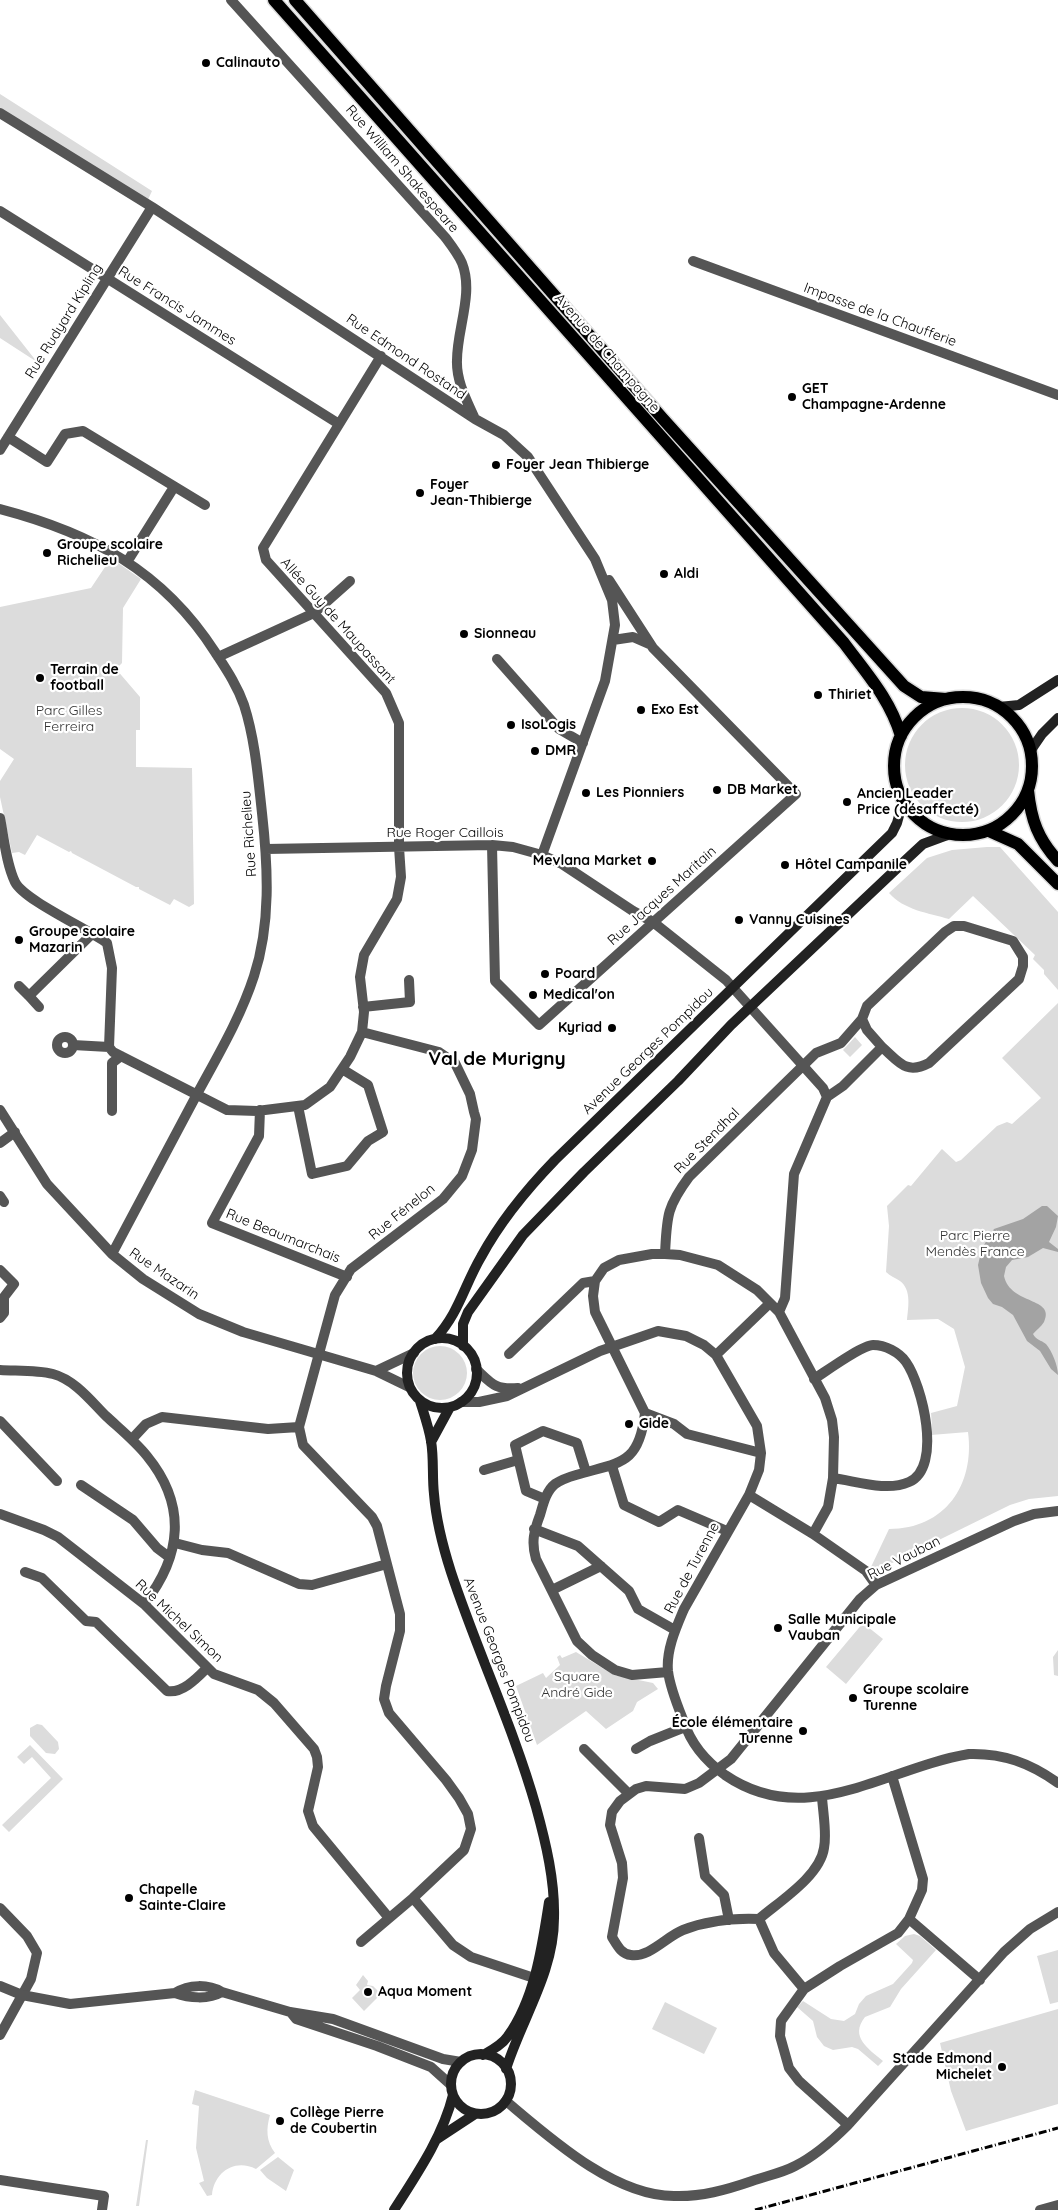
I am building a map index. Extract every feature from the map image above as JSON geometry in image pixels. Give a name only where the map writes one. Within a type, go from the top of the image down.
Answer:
[{"type":"main road","name":"Avenue de Champagne","points":[[274,0],[844,644],[886,699],[894,712],[901,736]]},
{"type":"main road","name":"Avenue de Champagne","points":[[295,0],[663,419],[904,686],[921,697],[946,699]]},
{"type":"main road","points":[[999,707],[1019,705],[1058,680]]},
{"type":"main road","points":[[964,697],[982,700],[999,707],[1013,718],[1019,726],[1024,733],[1030,750],[1032,770],[1028,790],[1019,807],[1005,821],[989,831],[970,835],[950,834],[931,828],[915,816],[903,801],[895,780],[894,757],[901,736],[912,719],[928,707],[946,699],[964,697]]},
{"type":"main road","points":[[1030,750],[1042,734],[1058,718]]},
{"type":"main road","points":[[1028,790],[1033,824],[1049,851],[1058,861]]},
{"type":"main road","name":"Avenue Georges Pompidou","points":[[435,1339],[448,1326],[456,1312],[480,1259],[500,1224],[528,1188],[892,834],[903,801]]},
{"type":"main road","points":[[989,831],[1018,844],[1058,884]]},
{"type":"main road","points":[[463,1346],[463,1324],[468,1312],[523,1235],[750,1008],[909,857],[924,844],[950,834]]},
{"type":"main road","points":[[435,1339],[445,1339],[463,1346],[469,1352],[476,1369],[473,1388],[461,1402],[450,1407],[440,1408],[420,1401],[409,1387],[407,1375],[408,1364],[419,1346],[435,1339]]},
{"type":"main road","name":"Avenue Georges Pompidou","points":[[420,1401],[431,1442],[434,1497],[441,1536],[451,1572],[524,1766],[546,1843],[552,1886],[554,1919],[550,1952],[542,1981],[531,2010],[515,2041],[506,2069]]},
{"type":"main road","points":[[431,1442],[450,1407]]},
{"type":"main road","name":"Avenue Georges Pompidou","points":[[484,2055],[500,2045],[508,2037],[526,2000],[540,1958],[552,1886]]},
{"type":"main road","points":[[394,2210],[435,2141],[448,2114],[452,2077],[461,2062],[468,2058],[484,2055],[500,2062],[506,2069],[510,2088],[506,2101],[493,2112],[475,2114],[435,2141]]},
{"type":"main road","points":[[452,2090],[462,2107],[475,2114]]},
{"type":"street","name":"Rue William Shakespeare","points":[[231,0],[440,231],[462,263],[465,293],[456,361],[462,390],[475,419]]},
{"type":"street","name":"Rue Edmond Rostand","points":[[0,113],[152,207],[475,419],[504,436],[528,457],[595,559],[612,600],[614,617],[613,640],[605,681],[542,855]]},
{"type":"street","name":"Rue Rudyard Kipling","points":[[0,450],[152,207]]},
{"type":"street","name":"Rue Francis Jammes","points":[[0,211],[339,424]]},
{"type":"street","name":"Impasse de la Chaufferie","points":[[693,261],[1058,394]]},
{"type":"street","name":"Allée Guy de Maupassant","points":[[362,1032],[363,1007],[360,977],[364,955],[397,899],[401,877],[398,723],[386,693],[266,560],[263,548],[381,356]]},
{"type":"street","points":[[8,437],[47,462],[65,434],[83,431],[205,505]]},
{"type":"street","points":[[127,562],[174,487]]},
{"type":"street","name":"Rue Richelieu","points":[[0,509],[51,524],[98,543],[146,576],[178,605],[208,641],[231,674],[244,704],[256,757],[266,849],[266,912],[256,970],[229,1036],[112,1254]]},
{"type":"street","name":"Rue Jacques Maritain","points":[[492,845],[495,980],[539,1025],[796,794],[650,644],[595,559]]},
{"type":"street","points":[[218,657],[314,613],[350,581]]},
{"type":"street","points":[[614,617],[623,616],[637,624]]},
{"type":"street","points":[[613,640],[633,637],[650,644]]},
{"type":"street","points":[[497,659],[559,729],[583,743]]},
{"type":"street","points":[[0,818],[15,882],[24,894],[107,943],[112,968],[109,1047],[113,1052],[227,1110],[260,1110],[305,1105],[330,1087],[362,1032]]},
{"type":"street","name":"Rue Roger Caillois","points":[[266,849],[492,845],[513,847],[542,855],[562,864],[653,922],[726,980],[732,989],[823,1088],[827,1097]]},
{"type":"street","name":"Rue Stendhal","points":[[665,1254],[667,1216],[673,1198],[688,1177],[816,1053],[841,1043],[862,1019],[867,1006],[944,932],[954,926],[964,926],[1013,941],[1020,949],[1023,957],[1019,979],[929,1063],[918,1068],[906,1068],[882,1047]]},
{"type":"street","points":[[29,996],[93,933]]},
{"type":"street","points":[[363,1007],[410,1002],[409,980]]},
{"type":"street","points":[[20,986],[39,1007]]},
{"type":"street","points":[[779,1312],[785,1298],[794,1174],[827,1097],[843,1086],[882,1047],[868,1030],[862,1019]]},
{"type":"street","name":"Rue Fénelon","points":[[299,1427],[335,1295],[351,1269],[443,1198],[462,1176],[472,1150],[476,1119],[470,1094],[456,1063],[439,1052],[362,1032]]},
{"type":"street","points":[[73,1045],[109,1047]]},
{"type":"street","points":[[112,1111],[112,1063],[121,1056]]},
{"type":"street","points":[[298,1106],[312,1174],[347,1166],[368,1141],[383,1132],[368,1085],[342,1069]]},
{"type":"street","name":"Rue Mazarin","points":[[0,1110],[47,1184],[112,1254],[143,1279],[199,1314],[243,1332],[376,1370],[409,1387]]},
{"type":"street","name":"Rue Beaumarchais","points":[[260,1110],[259,1136],[212,1223],[347,1277]]},
{"type":"street","points":[[0,1143],[14,1132]]},
{"type":"street","points":[[668,1672],[632,1675],[615,1670],[592,1655],[577,1641],[532,1547],[534,1529],[545,1499],[554,1484],[586,1472],[612,1466],[630,1455],[636,1446],[643,1427],[645,1413],[594,1312],[592,1296],[595,1280],[604,1268],[619,1260],[652,1254],[680,1255],[718,1265],[757,1290],[779,1312],[825,1398],[832,1420],[834,1437],[833,1478],[828,1507],[813,1534]]},
{"type":"street","points":[[0,1270],[14,1284],[4,1297],[4,1313],[0,1318]]},
{"type":"street","points":[[509,1354],[584,1283],[595,1280]]},
{"type":"street","points":[[716,1355],[770,1303]]},
{"type":"street","name":"Rue de Turenne","points":[[461,1402],[507,1396],[611,1348],[658,1331],[686,1336],[704,1345],[716,1355],[757,1426],[761,1453],[759,1470],[749,1496],[727,1531],[684,1609],[675,1630],[670,1653],[668,1672],[685,1727],[700,1753],[717,1770],[746,1788],[774,1797],[792,1799],[822,1797],[956,1756],[984,1753],[1014,1758],[1040,1770],[1058,1783]]},
{"type":"street","points":[[814,1379],[872,1344],[892,1349],[906,1361],[915,1379],[926,1418],[924,1465],[910,1482],[893,1486],[833,1478]]},
{"type":"street","points":[[376,1370],[414,1353]]},
{"type":"street","name":"Rue de Turenne","points":[[476,1369],[495,1387],[502,1389],[521,1388]]},
{"type":"street","points":[[0,1370],[53,1374],[72,1383],[132,1439],[148,1456],[162,1478],[174,1505],[175,1543],[156,1589],[144,1604]]},
{"type":"street","points":[[645,1413],[674,1424],[687,1434],[761,1453]]},
{"type":"street","points":[[132,1439],[146,1424],[162,1417],[268,1429],[299,1427],[303,1445],[372,1517],[377,1526],[400,1614],[400,1631],[384,1699],[388,1713],[446,1780],[459,1798],[468,1814],[471,1829],[464,1850],[413,1898],[361,1942]]},
{"type":"street","points":[[0,1422],[57,1481]]},
{"type":"street","points":[[545,1499],[526,1491],[515,1445],[543,1431],[577,1443],[586,1472]]},
{"type":"street","points":[[484,1470],[518,1460]]},
{"type":"street","points":[[612,1466],[624,1505],[659,1522],[678,1510],[727,1531]]},
{"type":"street","points":[[81,1485],[132,1520],[157,1548],[170,1557]]},
{"type":"street","points":[[749,1496],[813,1534],[866,1571],[876,1585]]},
{"type":"street","name":"Rue Vauban","points":[[629,1794],[636,1789],[646,1786],[685,1789],[700,1782],[730,1759],[860,1600],[876,1585],[1013,1521],[1034,1514],[1058,1511]]},
{"type":"street","name":"Rue Michel Simon","points":[[0,1514],[58,1537],[144,1604],[214,1674],[250,1686],[268,1696],[314,1749],[318,1766],[309,1800],[308,1811],[310,1820],[389,1918]]},
{"type":"street","points":[[534,1529],[578,1546],[629,1591],[638,1609],[675,1630]]},
{"type":"street","points":[[175,1543],[202,1550],[228,1553],[298,1584],[312,1584],[387,1564]]},
{"type":"street","points":[[552,1590],[601,1566]]},
{"type":"street","points":[[25,1572],[42,1578],[86,1620],[96,1622],[167,1691],[172,1692],[182,1688],[207,1668]]},
{"type":"street","points":[[636,1749],[650,1740],[685,1727]]},
{"type":"street","points":[[584,1749],[629,1794],[612,1812],[610,1825],[622,1864],[623,1878],[612,1937],[620,1950],[632,1956],[645,1953],[682,1930],[729,1920],[759,1919],[813,1873],[821,1862],[825,1847],[822,1797]]},
{"type":"street","points":[[848,2125],[798,2081],[789,2068],[780,2036],[782,2021],[804,1989],[898,1933],[909,1919],[922,1890],[923,1880],[892,1776]]},
{"type":"street","points":[[700,1838],[705,1876],[724,1895],[729,1920]]},
{"type":"street","points":[[413,1898],[453,1945],[471,1957],[534,1978]]},
{"type":"street","points":[[0,1908],[27,1936],[37,1953],[35,1965],[22,1995],[0,2035]]},
{"type":"street","points":[[506,2101],[603,2174],[636,2190],[672,2196],[702,2195],[795,2167],[829,2144],[848,2125],[1004,1952],[1030,1929],[1058,1912]]},
{"type":"street","points":[[759,1919],[774,1953],[804,1989]]},
{"type":"street","points":[[909,1919],[980,1980]]},
{"type":"street","points":[[0,1986],[22,1995],[70,2004],[175,1992],[186,1997],[214,1996],[222,1992],[290,2012],[333,2019],[443,2060],[461,2062]]},
{"type":"street","points":[[290,2012],[296,2019],[377,2046],[430,2067],[452,2090]]},
{"type":"street","points":[[0,2180],[104,2196],[102,2210]]},
{"type":"street","points":[[1040,2210],[1058,2205]]},
{"type":"green space","points":[[0,94],[152,191],[145,206],[0,113]]},
{"type":"green space","points":[[0,315],[37,362],[0,338]]},
{"type":"green space","name":"Parc Gilles Ferreira","points":[[111,558],[141,579],[123,608],[122,663],[116,669],[140,697],[140,730],[136,730],[136,767],[192,768],[194,904],[189,907],[174,899],[170,905],[71,851],[69,852],[37,835],[25,855],[19,852],[12,853],[0,797],[0,781],[14,759],[0,749],[0,607],[91,588]]},
{"type":"green space","points":[[962,708],[984,712],[1003,724],[1015,743],[1019,765],[1015,787],[1003,806],[984,818],[962,822],[940,818],[921,806],[909,787],[905,765],[909,743],[921,724],[940,712]]},
{"type":"green space","points":[[1000,847],[1058,912],[1058,990],[1044,974],[1044,970],[1033,959],[1035,955],[973,896],[949,919],[909,907],[889,893],[927,858],[952,850]]},
{"type":"green space","name":"Parc Pierre Mendès France","points":[[1058,1003],[1058,1496],[1029,1499],[1010,1505],[880,1569],[871,1567],[889,1529],[909,1527],[926,1521],[940,1512],[952,1500],[961,1486],[969,1451],[968,1432],[931,1435],[931,1413],[957,1406],[965,1367],[954,1329],[938,1319],[907,1320],[908,1294],[906,1289],[900,1281],[886,1272],[889,1226],[887,1206],[908,1185],[911,1186],[942,1149],[956,1162],[961,1160],[997,1126],[1007,1122],[1012,1124],[1041,1098],[1002,1058]]},
{"type":"green space","points":[[855,1037],[862,1045],[850,1057],[843,1050]]},
{"type":"green space","points":[[435,1346],[445,1346],[455,1350],[463,1358],[467,1373],[463,1388],[455,1396],[445,1400],[435,1400],[425,1396],[417,1388],[413,1378],[413,1368],[417,1358],[425,1350]]},
{"type":"green space","points":[[863,1623],[883,1639],[846,1684],[826,1667]]},
{"type":"green space","points":[[1058,1650],[1058,1676],[1054,1675],[1053,1657]]},
{"type":"green space","name":"Square André Gide","points":[[576,1652],[614,1675],[653,1683],[658,1689],[637,1702],[633,1711],[606,1729],[586,1711],[537,1745],[516,1686],[543,1673],[546,1678],[560,1665],[557,1657],[560,1655],[562,1658]]},
{"type":"green space","points":[[37,1724],[42,1725],[58,1742],[59,1749],[55,1754],[46,1753],[30,1736],[30,1728]]},
{"type":"green space","points":[[30,1745],[63,1779],[9,1832],[2,1825],[51,1778],[32,1757],[24,1764],[17,1757]]},
{"type":"green space","points":[[914,1934],[920,1936],[936,1950],[901,1989],[890,2007],[865,2017],[859,2031],[860,2037],[867,2047],[883,2061],[878,2066],[858,2049],[852,2047],[833,2050],[824,2046],[817,2037],[813,2021],[797,2007],[803,2001],[831,2019],[844,2021],[855,2014],[859,2004],[866,1996],[893,1984],[912,1963],[913,1960],[896,1944],[905,1936]]},
{"type":"green space","points":[[1058,1950],[1058,2002],[1050,2004],[1037,1956]]},
{"type":"green space","name":"Aqua Moment","points":[[363,1975],[368,1981],[367,1985],[373,1986],[381,1994],[364,2011],[352,1998],[360,1990],[356,1985]]},
{"type":"green space","points":[[665,2002],[717,2028],[704,2054],[652,2029]]},
{"type":"green space","name":"Stade Edmond Michelet","points":[[1058,2009],[1058,2104],[966,2131],[951,2091],[940,2043]]},
{"type":"green space","points":[[195,2090],[270,2115],[268,2135],[275,2153],[256,2169],[241,2165],[227,2169],[217,2180],[212,2195],[207,2196],[199,2183],[204,2181],[196,2148],[199,2106],[192,2104]]},
{"type":"green space","points":[[146,2140],[148,2140],[139,2206],[136,2206]]},
{"type":"green space","points":[[278,2157],[294,2170],[286,2191],[267,2178],[260,2170]]},
{"type":"shaded area","points":[[1042,1206],[1047,1206],[1058,1216],[1056,1227],[1049,1242],[1058,1249],[1058,1252],[1043,1248],[1028,1257],[1012,1260],[1006,1267],[1004,1276],[1014,1292],[1044,1308],[1046,1314],[1044,1322],[1033,1334],[1048,1347],[1056,1363],[1058,1375],[1051,1369],[1040,1351],[1027,1341],[1013,1315],[1002,1307],[993,1304],[988,1298],[981,1283],[978,1265],[982,1248],[994,1229],[1023,1219]]},
{"type":"railway","points":[[755,2210],[1058,2128]]},
{"type":"place","name":"Calinauto","points":[[206,63]]},
{"type":"place","name":"GET Champagne-Ardenne","points":[[792,397]]},
{"type":"place","name":"Foyer Jean Thibierge","points":[[496,465]]},
{"type":"place","name":"Foyer Jean-Thibierge","points":[[420,493]]},
{"type":"place","name":"Groupe scolaire Richelieu","points":[[47,553]]},
{"type":"place","name":"Aldi","points":[[664,574]]},
{"type":"place","name":"Sionneau","points":[[464,634]]},
{"type":"place","name":"Terrain de football","points":[[40,678]]},
{"type":"place","name":"Thiriet","points":[[818,695]]},
{"type":"place","name":"Exo Est","points":[[641,710]]},
{"type":"place","name":"IsoLogis","points":[[511,725]]},
{"type":"place","name":"DMR","points":[[535,751]]},
{"type":"place","name":"DB Market","points":[[717,790]]},
{"type":"place","name":"Les Pionniers","points":[[586,793]]},
{"type":"place","name":"Ancien Leader Price (désaffecté)","points":[[847,802]]},
{"type":"place","name":"Mevlana Market","points":[[652,861]]},
{"type":"place","name":"Hôtel Campanile","points":[[785,865]]},
{"type":"place","name":"Vanny Cuisines","points":[[739,920]]},
{"type":"place","name":"Groupe scolaire Mazarin","points":[[19,940]]},
{"type":"place","name":"Poard","points":[[545,974]]},
{"type":"place","name":"Medical'on","points":[[533,995]]},
{"type":"place","name":"Kyriad","points":[[612,1028]]},
{"type":"place","name":"Gide","points":[[629,1424]]},
{"type":"place","name":"Salle Municipale Vauban","points":[[778,1628]]},
{"type":"place","name":"Groupe scolaire Turenne","points":[[853,1698]]},
{"type":"place","name":"École élémentaire Turenne","points":[[803,1731]]},
{"type":"place","name":"Chapelle Sainte-Claire","points":[[129,1898]]},
{"type":"place","name":"Aqua Moment","points":[[368,1992]]},
{"type":"place","name":"Stade Edmond Michelet","points":[[1002,2067]]},
{"type":"place","name":"Collège Pierre de Coubertin","points":[[280,2121]]},
{"type":"district","name":"Val de Murigny","points":[[497,1059]]}]
